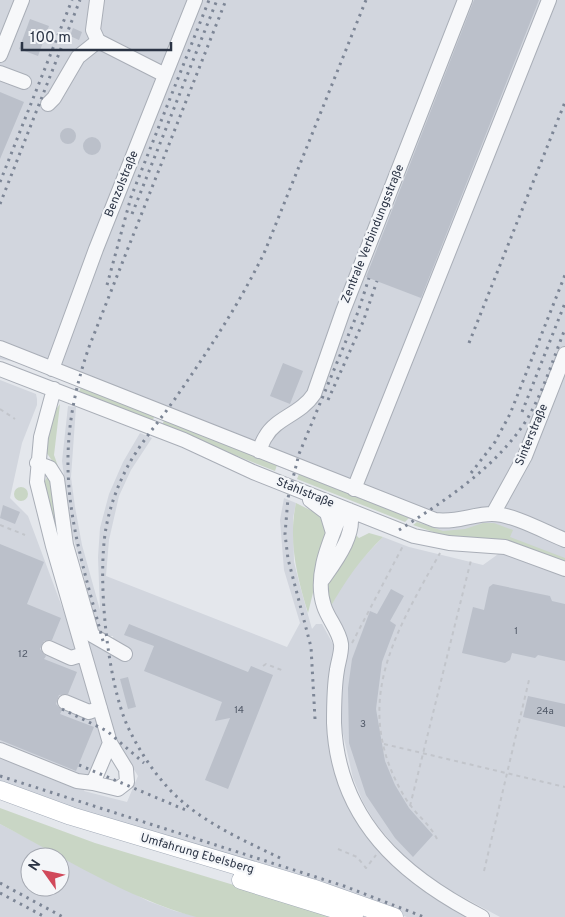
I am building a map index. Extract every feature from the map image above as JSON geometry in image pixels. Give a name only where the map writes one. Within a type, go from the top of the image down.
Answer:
[{"type":"main road","name":"Umfahrung Ebelsberg","points":[[0,790],[80,819],[312,888],[394,917]]},
{"type":"main road","name":"Umfahrung Ebelsberg","points":[[0,803],[129,847],[277,890],[359,917]]},
{"type":"street","points":[[0,54],[22,0]]},
{"type":"street","points":[[97,0],[93,30],[98,41],[165,75]]},
{"type":"street","name":"Benzolstraße","points":[[52,369],[96,249],[195,0]]},
{"type":"street","name":"Zentrale Verbindungsstraße","points":[[259,451],[266,436],[273,427],[302,409],[314,394],[343,311],[465,0]]},
{"type":"street","points":[[354,488],[549,0]]},
{"type":"street","points":[[48,104],[54,98],[78,57],[98,41]]},
{"type":"street","points":[[0,73],[24,82]]},
{"type":"street","points":[[0,348],[435,520],[456,521],[494,514],[507,517],[565,540]]},
{"type":"street","name":"Sinterstraße","points":[[494,514],[525,456],[565,354]]},
{"type":"street","name":"Stahlstraße","points":[[0,369],[184,440],[298,490],[427,540],[505,547],[565,569]]},
{"type":"street","points":[[0,750],[77,781],[92,783],[112,790],[123,787],[126,782],[126,769],[110,743],[37,482],[37,463],[47,409],[54,389]]},
{"type":"street","points":[[37,463],[50,468],[57,479],[66,545],[92,635],[125,654]]},
{"type":"street","points":[[298,490],[327,513],[339,537]]},
{"type":"street","points":[[346,509],[334,564],[321,581],[324,608],[341,644],[334,698],[334,725],[340,762],[356,804],[368,827],[401,866],[428,886],[482,917]]},
{"type":"street","points":[[339,537],[366,526],[388,526]]},
{"type":"street","points":[[49,648],[71,658],[84,654]]},
{"type":"street","points":[[65,702],[89,712],[100,708]]},
{"type":"street","points":[[92,783],[110,743]]},
{"type":"path","points":[[0,408],[15,419]]},
{"type":"path","points":[[0,525],[25,535]]},
{"type":"path","points":[[349,646],[356,638],[372,602],[404,544]]},
{"type":"path","points":[[436,839],[410,806],[397,783],[387,759],[379,708],[380,686],[385,663],[399,626],[440,552]]},
{"type":"path","points":[[410,806],[471,560]]},
{"type":"path","points":[[263,666],[266,664],[284,671]]},
{"type":"path","points":[[484,871],[529,680]]},
{"type":"path","points":[[384,744],[565,787]]},
{"type":"path","points":[[338,848],[357,857],[366,868],[376,852],[380,856]]},
{"type":"shaded area","points":[[0,0],[565,0],[565,560],[477,528],[460,534],[440,531],[15,362],[0,359]]},
{"type":"shaded area","points":[[0,380],[36,394],[37,405],[22,443],[10,498],[28,516],[74,639],[101,734],[102,743],[84,791],[127,802],[138,776],[119,745],[109,722],[84,634],[115,656],[113,636],[100,636],[71,529],[62,461],[68,406],[76,407],[71,477],[75,507],[82,545],[100,610],[98,557],[100,528],[109,494],[123,462],[140,433],[152,438],[131,470],[119,496],[109,540],[106,576],[287,647],[300,623],[284,570],[280,520],[284,498],[296,503],[293,518],[294,562],[300,586],[312,629],[316,624],[322,624],[333,644],[334,759],[392,863],[420,887],[471,917],[407,917],[0,784]]},
{"type":"shaded area","points":[[383,537],[409,547],[483,565],[501,552],[565,575],[565,917],[500,917],[446,888],[407,860],[376,824],[363,802],[353,778],[341,725],[343,673],[348,640],[330,608],[343,583],[359,562]]},
{"type":"shaded area","points":[[0,824],[44,847],[20,847],[20,897],[70,897],[70,860],[148,901],[199,917],[0,917]]},
{"type":"green space","points":[[81,387],[154,417],[152,423],[78,394]]},
{"type":"green space","points":[[60,404],[54,455],[60,472],[46,452],[51,416]]},
{"type":"green space","points":[[164,420],[277,465],[275,471],[162,426]]},
{"type":"green space","points":[[299,474],[409,518],[405,522],[297,479]]},
{"type":"green space","points":[[47,477],[52,480],[61,543],[58,544],[44,483]]},
{"type":"green space","points":[[21,487],[26,489],[28,494],[26,499],[21,501],[16,499],[14,494],[16,489]]},
{"type":"green space","points":[[296,503],[316,513],[329,528],[308,613],[300,586],[293,545]]},
{"type":"green space","points":[[417,522],[443,531],[465,529],[483,523],[494,523],[513,530],[510,537],[565,558],[565,562],[512,542],[439,534],[413,525]]},
{"type":"green space","points":[[369,533],[383,537],[354,570],[330,608],[326,585],[356,535],[359,538]]},
{"type":"green space","points":[[0,808],[95,843],[339,917],[196,917],[145,899],[70,862],[70,847],[42,847],[0,824]]},
{"type":"building","points":[[474,0],[539,0],[421,298],[366,277]]},
{"type":"building","points":[[30,19],[49,26],[38,56],[19,49]]},
{"type":"building","points":[[73,28],[82,32],[79,40],[70,36]]},
{"type":"building","points":[[0,92],[24,102],[0,159]]},
{"type":"building","points":[[68,128],[76,136],[68,144],[60,136]]},
{"type":"building","points":[[88,137],[96,137],[101,142],[99,153],[88,155],[83,150],[83,142]]},
{"type":"building","points":[[283,363],[303,371],[290,404],[270,396]]},
{"type":"building","points":[[3,505],[20,512],[15,524],[0,518]]},
{"type":"building","points":[[0,544],[44,562],[27,604],[61,618],[52,640],[44,641],[40,649],[46,656],[44,659],[77,672],[68,694],[59,695],[56,704],[62,710],[60,714],[94,727],[76,771],[0,740]]},
{"type":"building","points":[[493,584],[550,596],[552,601],[565,604],[565,661],[538,655],[535,658],[512,653],[510,660],[505,663],[462,653],[473,607],[484,610],[489,587]]},
{"type":"building","points":[[391,589],[404,596],[390,621],[396,625],[382,662],[376,709],[385,761],[395,785],[409,808],[433,835],[413,857],[395,838],[366,795],[349,743],[348,688],[352,659],[370,611],[377,614]]},
{"type":"building","points":[[129,624],[248,672],[251,666],[273,675],[228,789],[205,780],[230,718],[215,721],[222,702],[144,671],[154,646],[124,635]]},
{"type":"building","points":[[128,677],[136,707],[128,709],[120,679]]},
{"type":"building","points":[[528,696],[565,704],[565,727],[523,717]]},
{"type":"railway","points":[[0,182],[72,0]]},
{"type":"railway","points":[[0,204],[80,0]]},
{"type":"railway","points":[[107,285],[131,197],[209,0]]},
{"type":"railway","points":[[132,214],[217,0]]},
{"type":"railway","points":[[103,641],[75,529],[70,495],[68,461],[70,426],[77,388],[89,347],[226,0]]},
{"type":"railway","points":[[280,858],[222,829],[195,812],[171,791],[158,776],[136,743],[120,705],[109,656],[103,600],[103,549],[112,503],[129,464],[214,341],[246,288],[265,251],[366,0]]},
{"type":"railway","points":[[469,343],[565,102]]},
{"type":"railway","points":[[471,473],[495,442],[510,414],[565,275]]},
{"type":"railway","points":[[315,719],[311,647],[288,559],[285,534],[288,498],[299,454],[358,312],[369,278]]},
{"type":"railway","points":[[328,400],[363,322],[377,281]]},
{"type":"railway","points":[[522,412],[565,303]]},
{"type":"railway","points":[[399,530],[469,482],[500,454],[514,438],[538,399],[565,329]]},
{"type":"railway","points":[[62,709],[107,731],[144,763]]},
{"type":"railway","points":[[79,765],[188,811]]},
{"type":"railway","points":[[0,776],[344,886],[424,917]]},
{"type":"railway","points":[[0,883],[63,917]]},
{"type":"railway","points":[[0,893],[45,917]]}]
